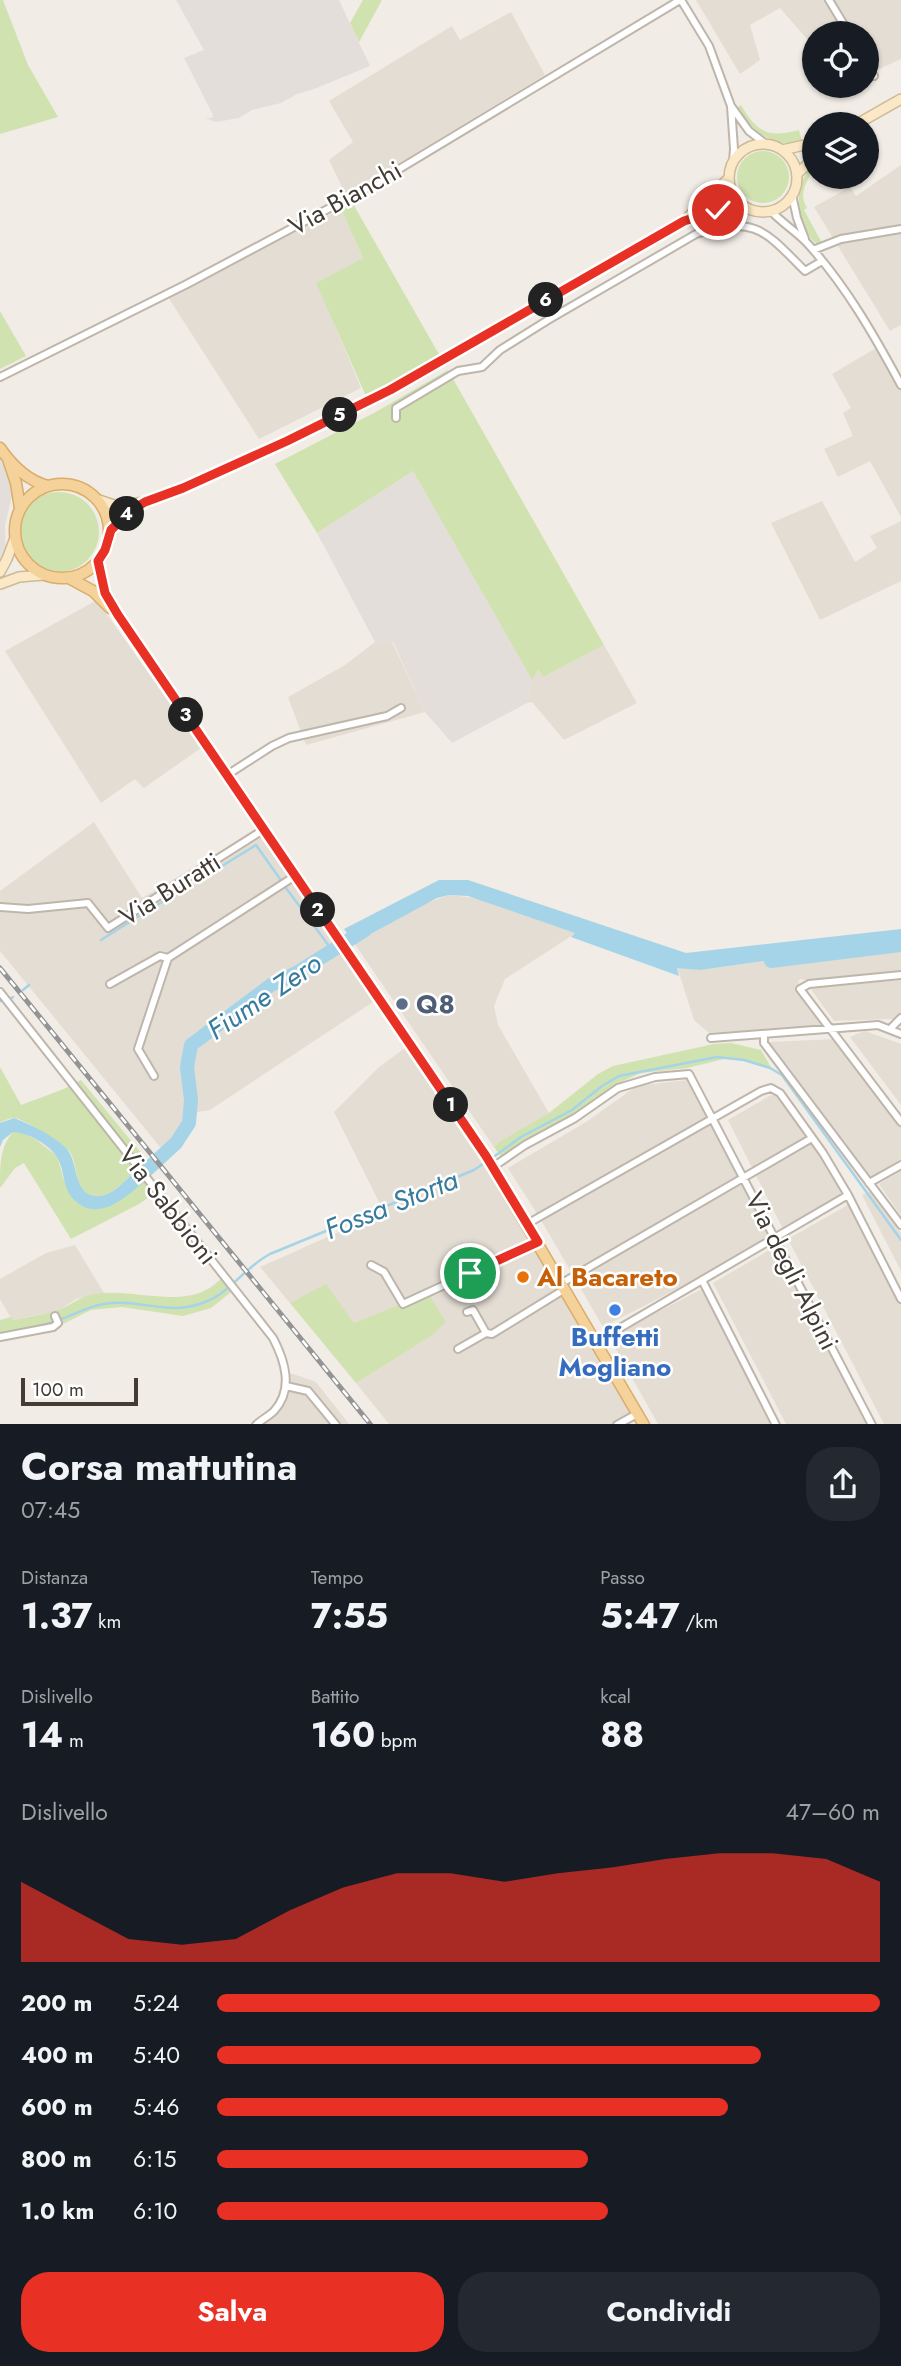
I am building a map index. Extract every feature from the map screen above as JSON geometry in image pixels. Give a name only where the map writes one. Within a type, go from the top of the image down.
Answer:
[{"type":"main road","points":[[878,112],[901,99]]},
{"type":"main road","points":[[766,144],[782,150],[792,160],[797,174],[792,195],[787,202],[771,211],[760,212],[741,204],[734,196],[729,178],[733,162],[743,150],[758,145],[766,144]]},
{"type":"main road","points":[[782,150],[802,146]]},
{"type":"main road","points":[[797,174],[802,169]]},
{"type":"main road","points":[[684,221],[729,178]]},
{"type":"main road","points":[[96,499],[117,506],[145,502],[183,488],[287,441],[390,390],[684,221],[741,204]]},
{"type":"main road","points":[[0,448],[8,459],[31,479],[48,486]]},
{"type":"main road","points":[[8,459],[20,508]]},
{"type":"main road","points":[[0,572],[15,538],[15,523],[20,508],[30,496],[48,486],[74,486],[96,499],[107,520],[108,539]]},
{"type":"main road","points":[[15,538],[22,558],[33,570],[58,579],[69,578],[84,573],[98,561],[111,530],[122,518],[145,502]]},
{"type":"main road","points":[[98,561],[105,593],[118,615],[486,1156],[643,1424]]},
{"type":"main road","points":[[0,584],[19,577],[43,575]]},
{"type":"main road","points":[[69,578],[93,591],[118,615]]},
{"type":"street","points":[[680,0],[709,46],[731,106],[733,162]]},
{"type":"street","name":"Via Bianchi","points":[[0,377],[187,284],[371,186],[680,0]]},
{"type":"street","points":[[829,0],[842,21]]},
{"type":"street","points":[[731,106],[750,131],[766,144]]},
{"type":"street","points":[[792,195],[805,241]]},
{"type":"street","points":[[771,211],[805,241],[822,261],[867,323],[901,385]]},
{"type":"street","points":[[396,418],[396,408],[458,372],[482,367],[500,350],[538,326],[696,234],[722,226],[745,226],[762,230],[779,243],[805,271],[822,261]]},
{"type":"street","points":[[813,250],[841,239],[901,229]]},
{"type":"street","points":[[227,775],[289,738],[387,716],[401,708]]},
{"type":"street","name":"Via Buratti","points":[[0,907],[28,909],[88,904],[108,928],[263,830]]},
{"type":"street","points":[[154,1076],[138,1049],[168,958],[295,876]]},
{"type":"street","points":[[110,984],[160,956],[168,958]]},
{"type":"street","points":[[901,975],[810,984],[800,989],[901,1122]]},
{"type":"street","name":"Via Sabbioni","points":[[0,992],[273,1338],[283,1357],[286,1386]]},
{"type":"street","points":[[890,1029],[901,1018]]},
{"type":"street","points":[[711,1038],[878,1025],[901,1034]]},
{"type":"street","points":[[764,1035],[764,1043],[901,1226]]},
{"type":"street","name":"Via degli Alpini","points":[[493,1167],[525,1145],[575,1118],[618,1088],[655,1077],[689,1074],[872,1424]]},
{"type":"street","points":[[527,1224],[712,1118],[771,1088],[780,1093],[848,1195],[901,1299]]},
{"type":"street","points":[[467,1312],[473,1310],[485,1332],[492,1334],[563,1286],[812,1138]]},
{"type":"street","points":[[869,1183],[901,1165]]},
{"type":"street","points":[[596,1342],[848,1195]]},
{"type":"street","points":[[371,1265],[384,1272],[403,1304],[538,1242]]},
{"type":"street","points":[[702,1280],[776,1424]]},
{"type":"street","points":[[0,1336],[53,1327],[56,1319]]},
{"type":"street","points":[[458,1349],[485,1332]]},
{"type":"street","points":[[256,1424],[274,1411],[285,1393],[286,1386],[304,1388],[312,1393],[336,1424]]},
{"type":"street","points":[[617,1424],[637,1414]]},
{"type":"shaded area","points":[[176,0],[339,0],[370,66],[297,94],[281,103],[252,110],[239,118],[216,122],[205,118],[212,118],[213,115],[184,58],[204,50]]},
{"type":"shaded area","points":[[696,0],[901,0],[901,59],[879,69],[879,21],[802,21],[802,33],[780,8],[750,25],[760,60],[740,74]]},
{"type":"shaded area","points":[[511,12],[545,75],[345,193],[329,160],[353,142],[329,101],[452,26],[460,40]]},
{"type":"shaded area","points":[[901,165],[901,325],[890,331],[814,207],[846,189],[851,189],[856,196],[866,189],[879,189],[879,180]]},
{"type":"shaded area","points":[[341,209],[363,258],[317,283],[361,388],[259,439],[168,297]]},
{"type":"shaded area","points":[[883,344],[901,377],[901,517],[870,461],[838,477],[824,449],[853,436],[843,413],[851,408],[832,374]]},
{"type":"shaded area","points":[[0,459],[11,478],[13,491],[5,526],[6,552],[0,561]]},
{"type":"shaded area","points":[[413,471],[532,680],[527,703],[452,743],[425,712],[393,642],[375,642],[317,533]]},
{"type":"shaded area","points":[[822,501],[855,562],[877,548],[870,536],[901,521],[901,581],[820,620],[771,523]]},
{"type":"shaded area","points":[[97,600],[201,748],[144,788],[135,779],[101,803],[5,651]]},
{"type":"shaded area","points":[[375,642],[392,642],[425,712],[306,745],[288,697],[345,665]]},
{"type":"shaded area","points":[[604,645],[637,703],[564,740],[532,702],[527,703],[533,673],[538,669],[543,677]]},
{"type":"shaded area","points":[[94,822],[142,898],[260,828],[373,1002],[210,1110],[197,1112],[194,1126],[169,1158],[0,951],[0,891]]},
{"type":"shaded area","points":[[449,895],[476,898],[576,933],[505,979],[494,1006],[498,1025],[549,1113],[494,1147],[354,943],[424,904]]},
{"type":"shaded area","points":[[901,945],[901,973],[799,980],[798,987],[827,1025],[709,1033],[694,1020],[677,967],[700,970]]},
{"type":"shaded area","points":[[901,980],[901,1025],[892,1019],[834,1021],[810,988]]},
{"type":"shaded area","points":[[865,1031],[901,1044],[901,1105],[850,1037]]},
{"type":"shaded area","points":[[837,1039],[901,1124],[901,1159],[869,1178],[769,1042]]},
{"type":"shaded area","points":[[405,1048],[489,1169],[583,1325],[634,1419],[626,1424],[389,1424],[356,1383],[431,1336],[428,1294],[354,1323],[326,1285],[290,1303],[260,1267],[384,1212],[334,1112],[379,1067]]},
{"type":"shaded area","points":[[691,1081],[773,1235],[702,1276],[603,1327],[508,1168],[586,1122],[634,1088]]},
{"type":"shaded area","points":[[773,1094],[812,1140],[847,1192],[783,1229],[728,1120]]},
{"type":"shaded area","points":[[901,1171],[901,1216],[879,1184]]},
{"type":"shaded area","points":[[871,1191],[901,1233],[901,1271],[862,1195]]},
{"type":"shaded area","points":[[853,1202],[901,1297],[901,1424],[884,1424],[788,1239]]},
{"type":"shaded area","points":[[75,1245],[104,1293],[76,1299],[58,1311],[12,1320],[0,1299],[0,1279],[46,1253]]},
{"type":"shaded area","points":[[778,1245],[870,1424],[786,1424],[713,1283]]},
{"type":"shaded area","points":[[702,1289],[773,1424],[658,1424],[609,1337]]},
{"type":"shaded area","points":[[290,1373],[316,1382],[349,1424],[263,1424],[277,1411],[287,1394]]},
{"type":"green space","points":[[0,0],[3,0],[28,65],[58,117],[0,134]]},
{"type":"green space","points":[[363,0],[382,0],[359,42],[350,23]]},
{"type":"green space","points":[[741,105],[753,122],[765,131],[780,133],[799,130],[802,142],[782,143],[764,136],[750,124],[738,107]]},
{"type":"green space","points":[[763,151],[773,153],[781,159],[787,167],[787,187],[781,195],[773,201],[763,203],[753,201],[745,195],[739,187],[737,177],[739,167],[745,159],[753,153]]},
{"type":"green space","points":[[802,182],[807,208],[804,210],[822,243],[819,245],[812,240],[805,228],[799,203]]},
{"type":"green space","points":[[352,202],[440,356],[366,396],[316,283],[363,258],[341,209]]},
{"type":"green space","points":[[0,311],[26,356],[0,369]]},
{"type":"green space","points":[[448,370],[604,645],[543,677],[538,669],[532,680],[413,471],[317,533],[275,464],[374,413]]},
{"type":"green space","points":[[59,492],[74,495],[87,504],[96,517],[99,532],[96,547],[87,560],[74,569],[59,572],[44,569],[31,560],[22,547],[19,532],[22,517],[31,504],[44,495]]},
{"type":"green space","points":[[731,1043],[761,1050],[772,1069],[751,1061],[728,1058],[687,1068],[640,1073],[617,1084],[580,1112],[502,1158],[494,1147],[549,1113],[598,1074],[613,1066],[714,1044]]},
{"type":"green space","points":[[0,1067],[21,1105],[81,1080],[147,1160],[107,1194],[92,1196],[86,1193],[81,1188],[73,1158],[66,1148],[15,1118],[0,1123]]},
{"type":"green space","points":[[13,1132],[21,1132],[35,1139],[57,1156],[64,1180],[92,1209],[147,1178],[158,1191],[139,1204],[71,1239],[24,1163],[15,1168],[0,1188],[3,1150]]},
{"type":"green space","points":[[224,1275],[235,1289],[211,1308],[183,1316],[122,1307],[91,1310],[57,1327],[0,1338],[0,1320],[50,1312],[95,1294],[181,1297],[197,1294],[211,1287]]},
{"type":"green space","points":[[326,1284],[354,1323],[428,1293],[446,1322],[431,1336],[356,1383],[290,1303]]},
{"type":"water","points":[[439,880],[468,880],[686,953],[901,929],[901,945],[700,970],[677,968],[679,976],[571,937],[575,933],[468,896],[449,895],[437,898],[354,943],[344,929]]},
{"type":"water","points":[[14,1118],[41,1130],[66,1148],[80,1185],[91,1195],[106,1195],[113,1191],[147,1160],[155,1170],[115,1204],[92,1209],[81,1205],[70,1195],[58,1159],[45,1145],[25,1134],[13,1132],[3,1140],[0,1147],[0,1123]]},
{"type":"waterway","points":[[222,866],[256,845],[280,879]]},
{"type":"waterway","points":[[286,888],[332,950]]},
{"type":"waterway","points":[[157,905],[162,902]]},
{"type":"waterway","points":[[101,940],[147,911]]},
{"type":"waterway","name":"Fiume Zero","points":[[139,1177],[176,1143],[189,1123],[191,1100],[187,1067],[191,1045],[271,985],[298,972],[365,930]]},
{"type":"waterway","name":"Fiume Zero","points":[[771,961],[901,945]]},
{"type":"waterway","points":[[23,990],[29,985]]},
{"type":"waterway","name":"Fossa Storta","points":[[492,1158],[521,1137],[572,1110],[619,1076],[717,1057],[744,1060],[770,1068],[782,1075],[901,1240]]},
{"type":"waterway","name":"Fossa Storta","points":[[10,1332],[48,1324],[104,1304],[130,1303],[179,1308],[205,1302],[222,1293],[270,1254],[474,1170],[486,1162]]},
{"type":"railway","points":[[0,968],[370,1424]]},
{"type":"place","name":"Q8","points":[[402,1004]]},
{"type":"place","name":"Al Bacareto","points":[[523,1277]]},
{"type":"place","name":"Buffetti Mogliano","points":[[615,1310]]},
{"type":"route","points":[[470,1273],[538,1242],[486,1156],[118,615],[105,593],[98,561],[105,550],[111,530],[130,511],[145,502],[183,488],[287,441],[390,390],[684,221],[718,210]]}]
